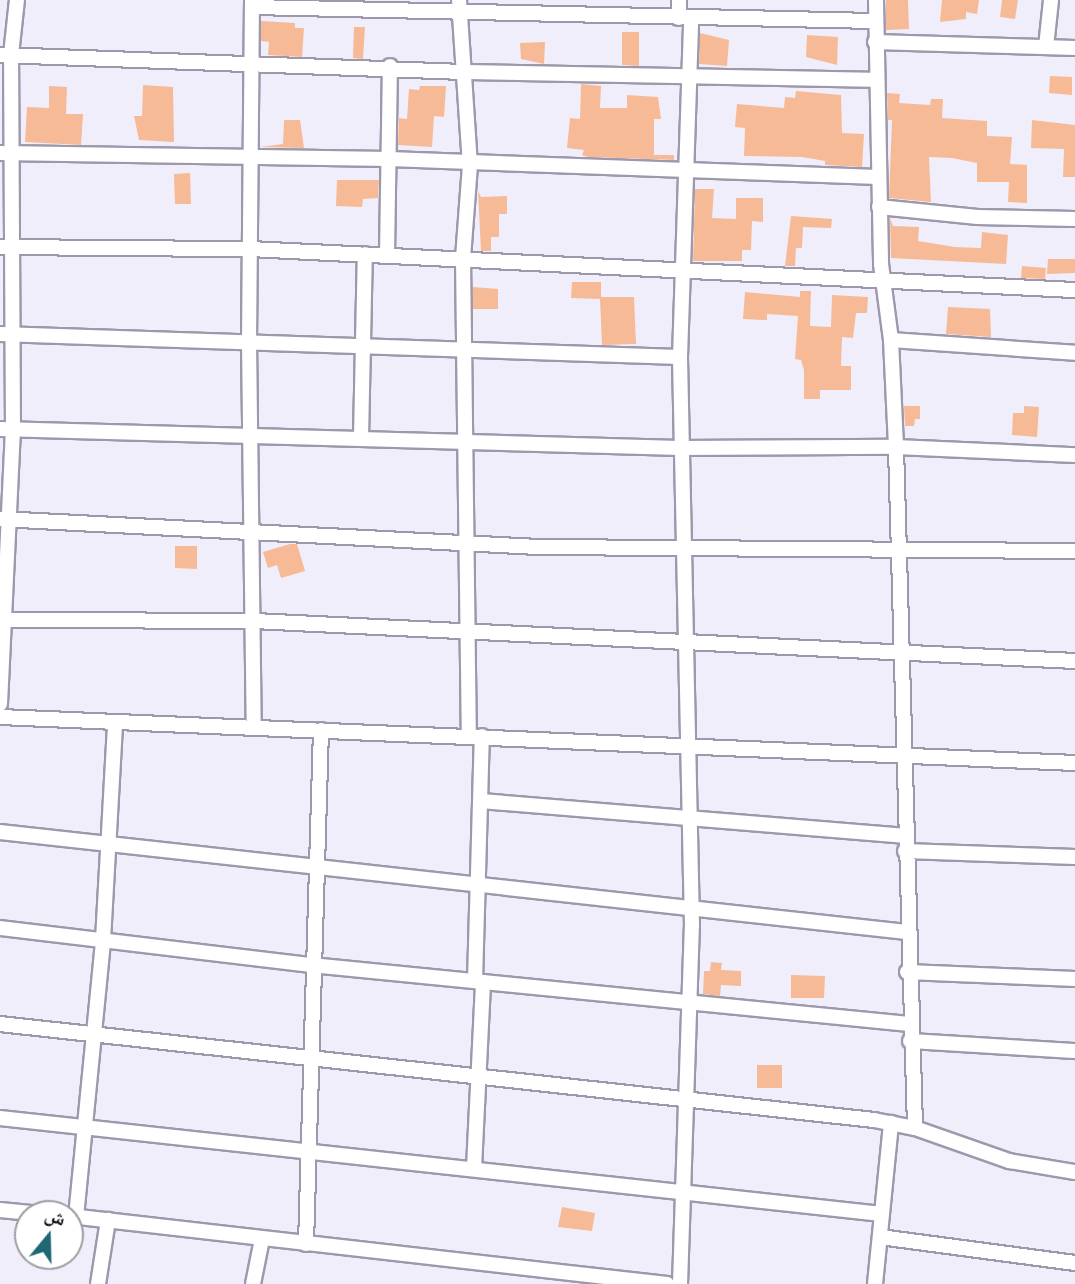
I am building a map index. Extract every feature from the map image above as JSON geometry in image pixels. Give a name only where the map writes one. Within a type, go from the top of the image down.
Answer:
[{"type":"street","points":[[0,704],[7,334],[6,55],[18,0]]},
{"type":"street","points":[[678,0],[685,18],[688,76],[683,172],[680,449],[692,908],[689,1099],[680,1284]]},
{"type":"street","points":[[876,0],[879,207],[883,277],[891,340],[896,447],[907,972],[915,1128]]},
{"type":"street","points":[[1046,47],[1051,0]]},
{"type":"street","points":[[254,727],[249,340],[252,4],[459,6],[685,18],[876,21]]},
{"type":"street","points":[[459,6],[461,72],[470,164],[463,258],[468,635],[481,801],[478,887],[480,1076],[474,1168]]},
{"type":"street","points":[[875,42],[1075,48]]},
{"type":"street","points":[[6,55],[390,66],[461,72],[876,80]]},
{"type":"street","points":[[387,254],[390,66]]},
{"type":"street","points":[[6,153],[249,155],[878,177]]},
{"type":"street","points":[[879,207],[977,217],[1075,219]]},
{"type":"street","points":[[7,247],[250,249],[387,254],[883,277],[1075,290]]},
{"type":"street","points":[[361,439],[365,254]]},
{"type":"street","points":[[7,334],[249,340],[680,357]]},
{"type":"street","points":[[891,340],[1075,353]]},
{"type":"street","points":[[6,429],[680,449],[896,447],[1075,455]]},
{"type":"street","points":[[4,519],[251,528],[467,544],[682,549],[899,547],[1075,551]]},
{"type":"street","points":[[2,620],[254,621],[468,635],[1075,662]]},
{"type":"street","points":[[0,717],[686,744],[904,758],[1075,763]]},
{"type":"street","points":[[75,1200],[103,940],[115,722]]},
{"type":"street","points":[[306,1244],[313,870],[321,730]]},
{"type":"street","points":[[481,801],[688,817],[904,844],[1075,857]]},
{"type":"street","points":[[0,832],[313,870],[907,932]]},
{"type":"street","points":[[0,928],[311,965],[691,1005],[909,1024]]},
{"type":"street","points":[[907,972],[1075,979]]},
{"type":"street","points":[[0,1024],[891,1123],[915,1128],[1009,1161],[1075,1172]]},
{"type":"street","points":[[910,1041],[1075,1051]]},
{"type":"street","points":[[0,1118],[308,1148],[882,1214]]},
{"type":"street","points":[[874,1284],[891,1123]]},
{"type":"street","points":[[84,1218],[667,1284]]},
{"type":"street","points":[[98,1284],[108,1220]]},
{"type":"street","points":[[880,1237],[1075,1263]]},
{"type":"street","points":[[253,1284],[262,1239]]},
{"type":"building","points":[[886,0],[908,0],[909,29],[886,30]]},
{"type":"building","points":[[942,0],[979,0],[977,14],[966,12],[966,19],[940,22]]},
{"type":"building","points":[[1002,0],[1018,0],[1015,19],[1000,17]]},
{"type":"building","points":[[261,21],[295,23],[295,28],[304,28],[302,57],[268,55],[269,42],[261,41]]},
{"type":"building","points":[[354,27],[365,27],[363,59],[353,58]]},
{"type":"building","points":[[622,32],[639,32],[639,66],[622,65]]},
{"type":"building","points":[[700,33],[729,40],[727,66],[699,64]]},
{"type":"building","points":[[807,35],[838,37],[837,65],[806,57]]},
{"type":"building","points":[[545,42],[544,64],[521,59],[520,43]]},
{"type":"building","points":[[1050,76],[1072,77],[1072,95],[1049,93]]},
{"type":"building","points":[[581,84],[601,86],[600,108],[627,108],[627,95],[658,97],[661,119],[654,119],[654,155],[674,155],[674,160],[588,157],[582,155],[584,150],[567,148],[570,118],[580,119]]},
{"type":"building","points":[[143,85],[173,87],[174,142],[139,140],[134,116],[142,116]]},
{"type":"building","points":[[49,86],[67,87],[66,114],[83,114],[81,145],[25,142],[27,107],[49,108]]},
{"type":"building","points":[[420,86],[446,86],[444,117],[434,116],[432,147],[398,145],[399,118],[407,119],[409,89],[419,90]]},
{"type":"building","points":[[796,91],[841,95],[842,133],[864,134],[862,167],[825,165],[825,161],[802,157],[744,156],[745,128],[735,127],[737,104],[784,108],[785,97],[795,98]]},
{"type":"building","points":[[887,93],[900,94],[899,103],[930,105],[931,99],[943,99],[942,118],[987,121],[987,136],[1012,137],[1010,164],[1027,165],[1027,203],[1008,202],[1009,182],[977,182],[977,163],[929,157],[931,202],[889,198],[892,120],[888,120]]},
{"type":"building","points":[[284,120],[300,120],[304,148],[260,147],[283,144]]},
{"type":"building","points":[[1032,120],[1075,125],[1075,177],[1063,177],[1064,149],[1031,148]]},
{"type":"building","points":[[190,173],[191,204],[175,204],[174,174]]},
{"type":"building","points":[[337,180],[379,180],[378,198],[363,199],[362,207],[336,206]]},
{"type":"building","points":[[695,189],[714,189],[712,218],[736,219],[736,198],[763,198],[763,222],[752,221],[751,250],[742,250],[742,261],[693,261]]},
{"type":"building","points":[[478,191],[481,197],[507,196],[507,214],[499,214],[499,237],[491,237],[491,251],[481,251]]},
{"type":"building","points":[[791,216],[832,219],[831,228],[803,227],[802,248],[796,248],[795,266],[785,266]]},
{"type":"building","points":[[890,218],[893,226],[919,227],[918,241],[955,247],[981,248],[982,232],[1008,235],[1006,264],[891,258]]},
{"type":"building","points":[[1048,259],[1075,259],[1075,273],[1047,274]]},
{"type":"building","points":[[1022,266],[1046,268],[1045,279],[1021,278]]},
{"type":"building","points":[[572,282],[601,282],[601,297],[634,297],[636,344],[602,345],[600,299],[571,298]]},
{"type":"building","points":[[473,287],[498,289],[498,309],[473,309]]},
{"type":"building","points":[[800,291],[811,291],[810,326],[831,327],[832,295],[868,297],[867,313],[856,313],[853,338],[842,337],[841,366],[851,366],[851,390],[820,390],[820,399],[804,399],[804,370],[801,360],[795,359],[798,316],[767,314],[767,320],[743,319],[745,292],[800,297]]},
{"type":"building","points":[[948,307],[990,309],[991,337],[946,334]]},
{"type":"building","points":[[904,406],[920,406],[920,419],[915,419],[914,426],[905,426]]},
{"type":"building","points":[[1024,406],[1039,407],[1037,437],[1012,435],[1013,413],[1024,413]]},
{"type":"building","points":[[297,544],[305,571],[281,578],[277,565],[268,568],[263,552]]},
{"type":"building","points":[[175,546],[197,546],[197,569],[175,568]]},
{"type":"building","points":[[711,962],[722,963],[721,970],[741,971],[741,986],[721,985],[720,996],[703,994],[704,971],[710,971]]},
{"type":"building","points":[[791,975],[825,976],[824,998],[791,998]]},
{"type":"building","points":[[757,1065],[782,1065],[782,1088],[757,1088]]},
{"type":"building","points":[[562,1207],[595,1213],[592,1231],[558,1227]]}]
